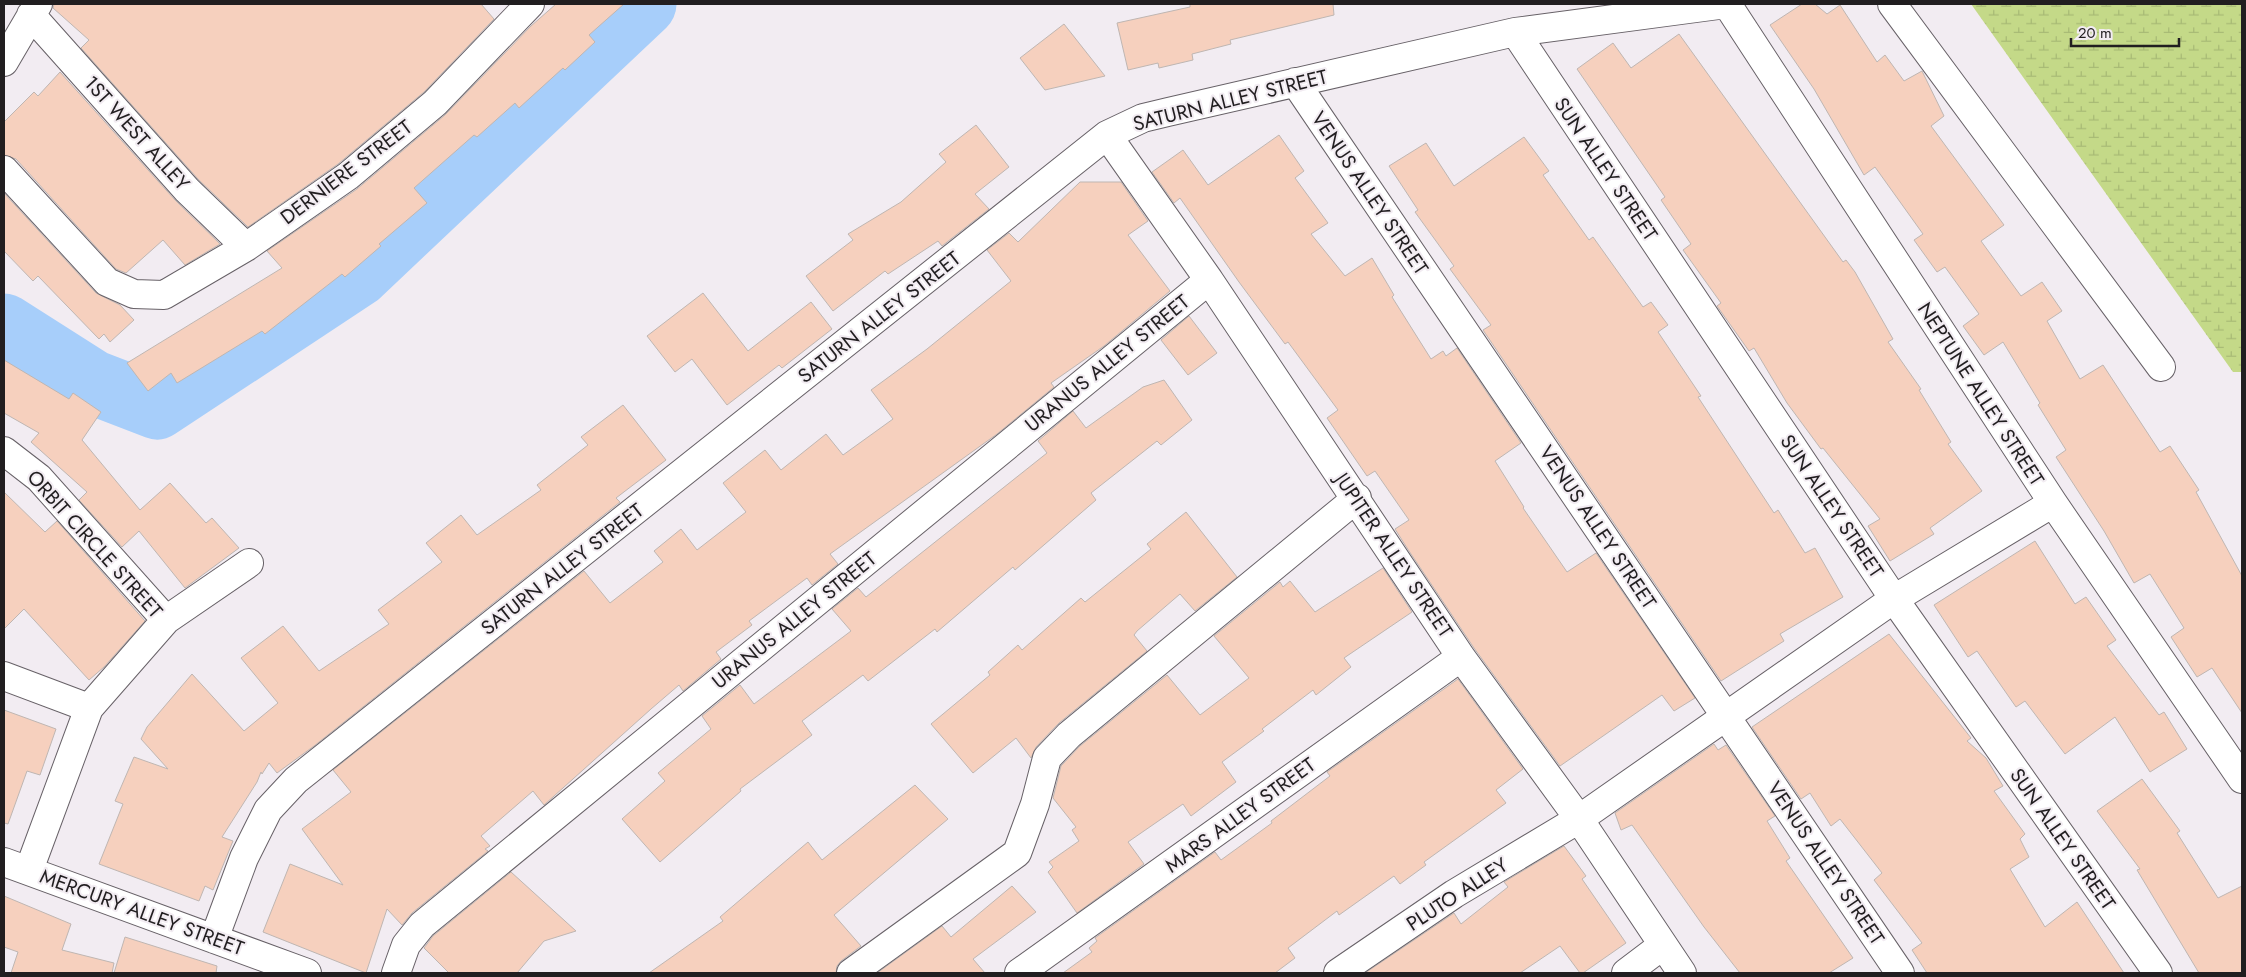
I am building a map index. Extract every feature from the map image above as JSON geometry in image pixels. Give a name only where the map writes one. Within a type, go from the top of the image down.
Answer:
[{"type":"street","name":"SATURN ALLEY STREET","points":[[214,939],[244,858],[268,810],[296,780],[1107,135],[1143,118],[1515,32],[1726,4]]},
{"type":"street","name":"NEPTUNE ALLEY STREET","points":[[1726,4],[2053,504],[2242,779]]},
{"type":"street","points":[[1892,4],[2161,367]]},
{"type":"street","name":"DERNIERE STREET","points":[[4,170],[107,282],[134,294],[164,295],[246,247],[348,176],[435,103],[516,9]]},
{"type":"street","points":[[4,62],[34,10]]},
{"type":"street","name":"1ST WEST ALLEY","points":[[34,10],[187,190],[246,247]]},
{"type":"street","name":"SUN ALLEY STREET","points":[[1515,32],[1894,600],[2158,973]]},
{"type":"street","name":"VENUS ALLEY STREET","points":[[1295,82],[1900,973]]},
{"type":"street","name":"JUPITER ALLEY STREET","points":[[1107,135],[1209,280],[1357,498],[1461,657],[1579,818],[1682,973]]},
{"type":"street","name":"URANUS ALLEY STREET","points":[[396,973],[406,945],[422,925],[1209,280]]},
{"type":"street","name":"ORBIT CIRCLE STREET","points":[[4,451],[39,478],[166,620],[89,708]]},
{"type":"street","points":[[851,973],[1017,853],[1035,804],[1047,758],[1069,735],[1357,498]]},
{"type":"street","name":"PLUTO ALLEY","points":[[1338,973],[1454,894],[1579,818],[1894,600],[2053,504]]},
{"type":"street","points":[[166,620],[249,563]]},
{"type":"street","name":"MARS ALLEY STREET","points":[[1019,973],[1461,657]]},
{"type":"street","points":[[4,676],[89,708],[29,870]]},
{"type":"street","name":"MERCURY ALLEY STREET","points":[[4,862],[307,973]]},
{"type":"street","points":[[1626,973],[1663,945]]},
{"type":"green space","points":[[1971,4],[2242,4],[2242,372],[2233,372]]},
{"type":"building","points":[[54,4],[481,4],[494,19],[424,92],[338,164],[248,227],[198,179],[81,48],[89,40],[53,8]]},
{"type":"building","points":[[556,4],[624,4],[589,35],[595,42],[565,70],[563,68],[519,108],[515,103],[477,137],[474,135],[414,188],[427,203],[379,244],[381,246],[345,277],[342,274],[265,334],[262,331],[177,383],[171,373],[148,391],[127,363],[282,268],[267,251],[357,189],[445,115],[531,26]]},
{"type":"building","points":[[1190,4],[1333,4],[1334,15],[1230,40],[1231,44],[1192,54],[1193,60],[1159,68],[1158,63],[1128,70],[1117,23],[1190,7]]},
{"type":"building","points":[[1802,4],[1815,4],[1827,14],[1840,5],[1877,62],[1885,55],[1904,81],[1922,71],[1944,116],[1931,126],[2004,225],[1981,241],[2021,296],[2042,282],[2062,311],[2047,321],[2080,379],[2103,365],[2160,452],[2170,446],[2199,490],[2196,492],[2242,576],[2242,713],[2212,668],[2197,677],[2171,637],[2184,628],[2150,574],[2134,583],[2104,531],[2056,457],[2066,450],[2038,405],[2040,403],[2003,342],[1984,355],[1963,326],[1979,314],[1945,267],[1937,272],[1914,240],[1923,234],[1875,167],[1864,175],[1814,89],[1770,25]]},
{"type":"building","points":[[1064,24],[1105,76],[1045,90],[1020,58]]},
{"type":"building","points":[[1679,34],[1843,262],[1846,260],[1855,272],[1893,339],[1888,342],[1921,389],[1919,390],[1951,442],[1948,444],[1982,491],[1930,528],[1934,534],[1890,561],[1868,526],[1880,519],[1823,448],[1821,449],[1787,403],[1754,348],[1749,351],[1717,306],[1721,303],[1683,250],[1691,244],[1661,200],[1665,197],[1577,69],[1613,43],[1631,68]]},
{"type":"building","points":[[60,72],[175,200],[220,244],[185,265],[163,240],[126,273],[116,269],[16,159],[4,155],[4,122],[34,92],[38,96]]},
{"type":"building","points":[[976,125],[1009,167],[975,194],[989,209],[942,246],[938,241],[888,274],[885,271],[833,311],[806,276],[853,240],[848,234],[901,202],[946,162],[939,154]]},
{"type":"building","points":[[1279,135],[1304,171],[1295,178],[1328,223],[1311,234],[1345,276],[1372,258],[1394,295],[1392,297],[1431,359],[1443,351],[1446,356],[1457,348],[1521,443],[1495,461],[1523,508],[1567,572],[1596,553],[1695,698],[1674,711],[1662,695],[1560,766],[1474,648],[1395,529],[1409,520],[1375,471],[1367,476],[1327,418],[1338,410],[1288,342],[1285,344],[1180,198],[1174,203],[1152,172],[1183,150],[1208,185]]},
{"type":"building","points":[[1524,137],[1549,171],[1543,175],[1589,240],[1593,237],[1643,307],[1651,302],[1668,325],[1658,332],[1701,396],[1698,397],[1774,513],[1778,510],[1805,553],[1815,548],[1843,597],[1780,634],[1784,641],[1721,681],[1483,330],[1491,325],[1450,269],[1454,266],[1415,212],[1418,210],[1389,166],[1426,143],[1454,186]]},
{"type":"building","points":[[1080,182],[1121,182],[1148,221],[1128,235],[1170,291],[1104,346],[1051,383],[1054,387],[997,434],[830,554],[838,564],[812,585],[807,578],[749,621],[752,625],[716,652],[721,659],[683,691],[679,685],[544,805],[533,791],[481,836],[490,846],[485,849],[488,851],[412,913],[402,925],[387,909],[366,973],[263,932],[290,864],[343,885],[302,829],[351,792],[333,770],[584,571],[610,603],[663,562],[654,551],[681,529],[697,550],[746,512],[723,483],[765,450],[781,470],[826,434],[843,455],[893,419],[871,390],[927,349],[1011,281],[987,250],[1009,233],[1018,242]]},
{"type":"building","points":[[4,193],[96,293],[120,305],[134,320],[110,342],[104,334],[99,339],[38,276],[33,281],[4,251]]},
{"type":"building","points":[[703,293],[748,351],[811,302],[832,329],[782,368],[779,365],[727,405],[692,359],[675,372],[647,336]]},
{"type":"building","points":[[1189,316],[1217,353],[1188,375],[1161,340]]},
{"type":"building","points":[[4,360],[69,399],[73,393],[101,412],[82,440],[140,510],[170,483],[206,523],[212,518],[239,548],[185,588],[139,531],[122,547],[79,500],[87,492],[31,442],[39,433],[4,413]]},
{"type":"building","points":[[1164,380],[1192,420],[1161,445],[1157,441],[1091,493],[1096,500],[1015,570],[1013,567],[937,632],[935,629],[868,681],[863,675],[802,721],[812,735],[740,789],[741,791],[660,862],[622,819],[665,781],[658,773],[711,729],[702,716],[740,685],[754,704],[851,631],[832,609],[858,588],[866,597],[1047,453],[1038,441],[1073,411],[1086,428],[1143,387]]},
{"type":"building","points":[[623,405],[666,460],[616,498],[620,502],[314,746],[277,773],[269,763],[262,774],[261,772],[257,782],[222,837],[233,841],[213,890],[205,886],[199,901],[99,864],[123,804],[115,801],[134,757],[168,769],[141,739],[147,727],[192,674],[244,731],[278,703],[241,658],[283,626],[319,671],[389,624],[378,610],[442,562],[426,543],[461,515],[477,535],[541,490],[537,485],[588,445],[581,437]]},
{"type":"building","points":[[4,492],[45,532],[57,521],[145,621],[104,667],[89,680],[24,609],[4,629]]},
{"type":"building","points":[[1186,512],[1237,577],[1195,611],[1180,594],[1137,631],[1134,635],[1147,651],[1059,723],[1036,747],[1031,758],[1016,738],[973,773],[931,724],[990,675],[988,672],[1018,645],[1022,650],[1081,598],[1085,602],[1151,549],[1147,544]]},
{"type":"building","points":[[2035,541],[2075,604],[2086,597],[2116,640],[2107,646],[2159,715],[2164,712],[2187,749],[2150,772],[2115,717],[2065,754],[2025,701],[2016,707],[1977,651],[1968,657],[1934,605]]},
{"type":"building","points":[[1383,568],[1412,612],[1344,658],[1351,667],[1316,695],[1313,690],[1262,729],[1264,731],[1222,762],[1236,782],[1191,816],[1183,804],[1128,842],[1144,864],[1077,913],[1048,872],[1053,867],[1049,862],[1079,841],[1072,830],[1076,827],[1053,798],[1061,766],[1080,746],[1167,675],[1200,715],[1249,678],[1214,636],[1280,582],[1283,587],[1290,581],[1315,612]]},
{"type":"building","points":[[1889,634],[1971,738],[1967,741],[1986,758],[2003,786],[1994,791],[2025,834],[2020,839],[2029,857],[2010,869],[2045,927],[2077,902],[2124,973],[1927,973],[1912,950],[1922,943],[1874,880],[1882,873],[1840,819],[1831,826],[1810,793],[1801,799],[1752,727]]},
{"type":"building","points":[[1458,679],[1523,769],[1496,790],[1506,803],[1424,862],[1426,865],[1400,884],[1394,876],[1339,915],[1337,911],[1288,948],[1295,958],[1275,973],[1063,973],[1092,952],[1089,948],[1097,941],[1095,938],[1215,852],[1221,860],[1272,823],[1271,821],[1330,776],[1327,772]]},
{"type":"building","points":[[4,710],[56,729],[40,775],[27,771],[8,824],[4,823]]},
{"type":"building","points":[[1714,744],[1718,750],[1726,745],[1775,816],[1767,821],[1790,858],[1786,861],[1853,958],[1829,973],[1740,973],[1704,927],[1632,825],[1621,830],[1615,813]]},
{"type":"building","points":[[2142,779],[2180,831],[2177,833],[2218,898],[2242,886],[2242,973],[2199,973],[2137,870],[2140,869],[2097,811]]},
{"type":"building","points":[[915,785],[948,819],[834,915],[861,946],[841,961],[837,966],[836,973],[649,973],[723,921],[720,917],[808,842],[822,860]]},
{"type":"building","points":[[1564,846],[1586,876],[1582,879],[1626,943],[1583,973],[1580,973],[1560,946],[1520,973],[1365,973],[1454,913],[1461,924],[1508,887],[1504,882]]},
{"type":"building","points":[[511,872],[576,931],[544,941],[517,973],[449,973],[424,948],[433,936]]},
{"type":"building","points":[[1012,886],[1036,912],[973,959],[985,973],[877,973],[942,926],[951,937]]},
{"type":"building","points":[[4,896],[71,924],[62,950],[114,963],[112,973],[11,973],[18,952],[4,947]]},
{"type":"building","points":[[125,937],[217,966],[216,973],[114,973]]},
{"type":"waterway","points":[[4,326],[92,382],[157,407],[357,275],[644,4]]}]
